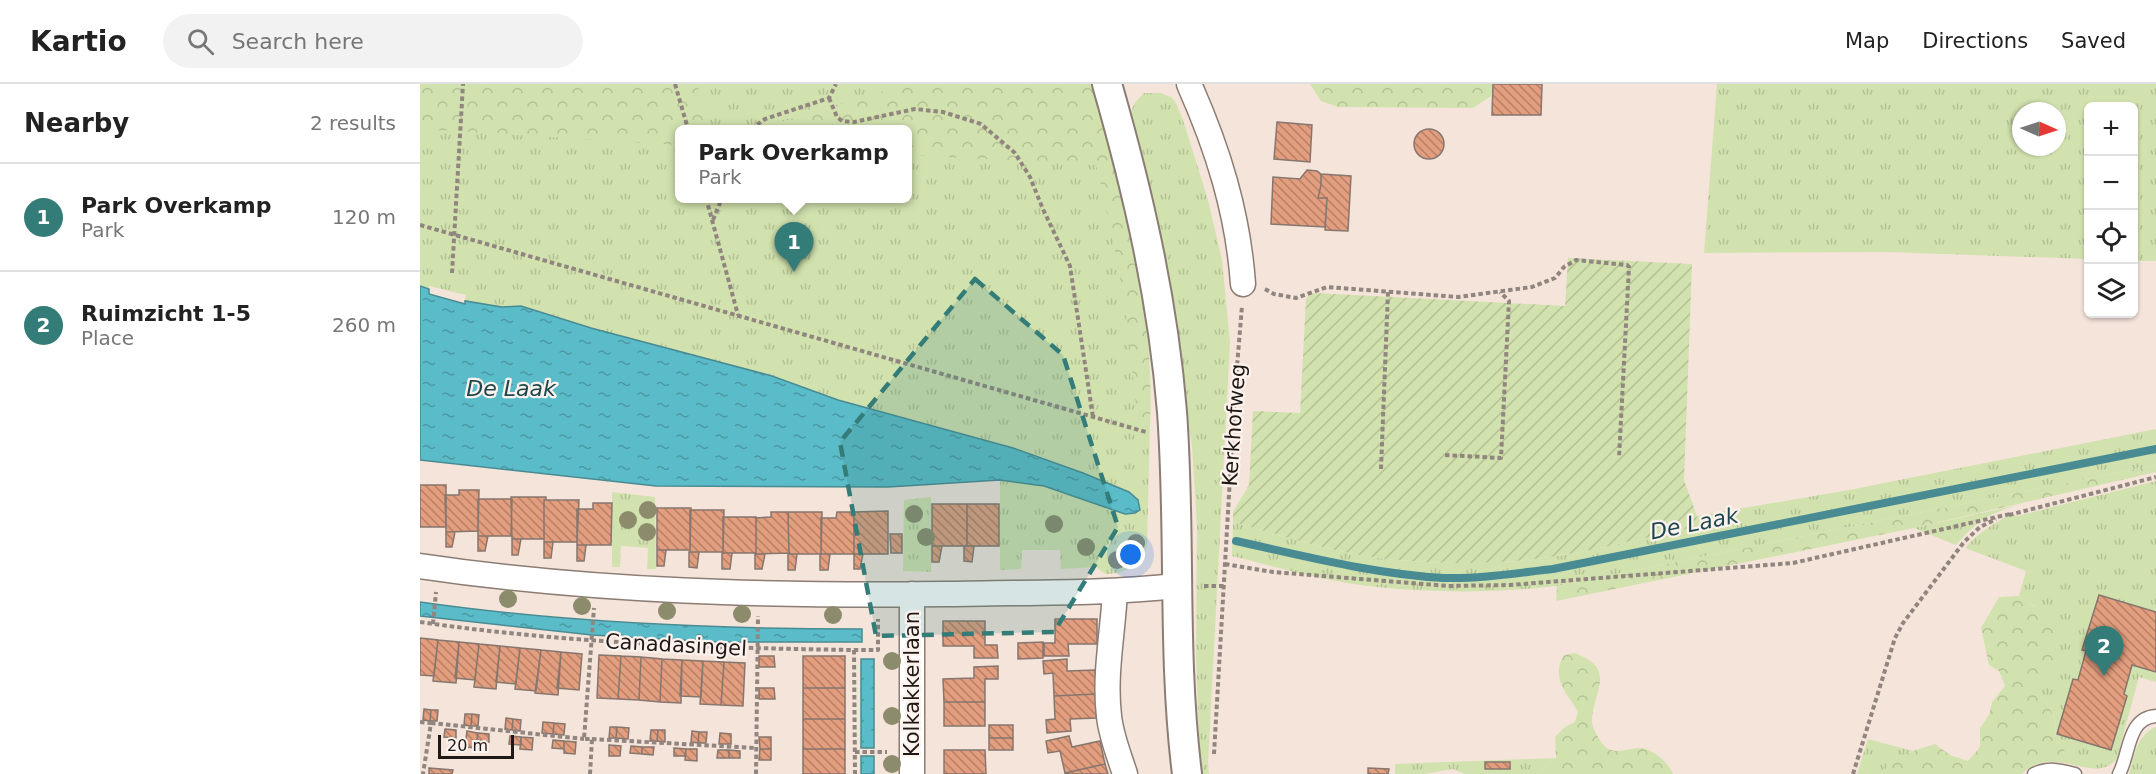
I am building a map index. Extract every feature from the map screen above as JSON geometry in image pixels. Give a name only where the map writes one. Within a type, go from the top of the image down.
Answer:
[{"type":"street","points":[[1107,84],[1132,168],[1155,280],[1165,346],[1174,439],[1179,687],[1187,774]]},
{"type":"street","points":[[1189,84],[1205,119],[1228,186],[1237,224],[1243,281]]},
{"type":"street","points":[[420,566],[634,588],[759,593],[878,595],[1115,591],[1176,586]]},
{"type":"street","points":[[1115,591],[1108,700],[1112,733],[1125,774]]},
{"type":"street","name":"Kolkakkerlaan","points":[[912,594],[912,763]]},
{"type":"lane","points":[[2119,774],[2134,729],[2145,718],[2156,716]]},
{"type":"lane","points":[[2034,774],[2053,769],[2075,774]]},
{"type":"path","points":[[452,273],[463,84]]},
{"type":"path","points":[[675,84],[687,125]]},
{"type":"path","points":[[757,125],[765,119],[829,98],[836,84]]},
{"type":"path","points":[[829,98],[837,117],[842,121],[854,122],[915,109],[943,112],[981,124],[1015,153],[1030,177],[1070,266],[1093,417]]},
{"type":"path","points":[[708,203],[738,315]]},
{"type":"path","points":[[713,221],[720,203]]},
{"type":"path","points":[[420,225],[1174,439]]},
{"type":"path","points":[[1243,281],[1274,294],[1296,298],[1327,287],[1458,297],[1499,291],[1510,292],[1532,287],[1554,278],[1564,267],[1576,260],[1622,263],[1629,267],[1619,458]]},
{"type":"path","name":"Kerkhofweg","points":[[1214,763],[1243,281]]},
{"type":"path","points":[[1445,455],[1501,458],[1509,301],[1499,291]]},
{"type":"path","points":[[1380,469],[1388,292]]},
{"type":"path","points":[[1225,564],[1273,572],[1448,586],[1509,585],[1793,563],[2010,514],[2156,477]]},
{"type":"path","points":[[1853,774],[1892,646],[1903,624],[1973,532],[1986,523],[2010,514]]},
{"type":"path","name":"Canadasingel","points":[[420,622],[592,638],[757,649],[878,650],[878,595]]},
{"type":"path","points":[[433,624],[435,604]]},
{"type":"path","points":[[584,739],[594,621]]},
{"type":"path","points":[[756,774],[758,629]]},
{"type":"path","points":[[854,650],[855,774]]},
{"type":"path","points":[[420,722],[584,739],[756,748]]},
{"type":"path","points":[[423,774],[430,723]]},
{"type":"path","points":[[590,774],[592,739]]},
{"type":"path","points":[[855,752],[912,763]]},
{"type":"highlighted area","points":[[975,279],[1063,355],[1118,527],[1054,632],[876,636],[840,442]]},
{"type":"green space","points":[[420,84],[1082,84],[1123,228],[1141,424],[1150,425],[1145,552],[1132,567],[1112,574],[1105,574],[1096,567],[1061,569],[1060,550],[1022,550],[1021,569],[1000,570],[1000,480],[1044,486],[1125,514],[1140,510],[1138,501],[1129,492],[1013,448],[838,400],[772,376],[591,328],[521,306],[502,307],[465,301],[466,295],[429,286],[429,289],[420,286]]},
{"type":"green space","points":[[420,84],[697,84],[709,125],[675,125],[675,145],[420,129]]},
{"type":"green space","points":[[907,84],[1093,84],[1117,168],[1136,253],[1148,339],[1150,425],[1137,424],[1122,293],[1111,229],[1096,165],[912,155],[912,125],[774,124]]},
{"type":"green space","points":[[1310,84],[1494,84],[1491,96],[1473,108],[1338,107],[1321,101]]},
{"type":"green space","points":[[1717,84],[2156,84],[2156,261],[2138,261],[2138,102],[2084,102],[2084,259],[1886,252],[1704,253]]},
{"type":"green space","points":[[1144,93],[1160,93],[1171,97],[1184,123],[1208,200],[1222,260],[1230,342],[1209,774],[1200,774],[1196,652],[1197,525],[1192,447],[1176,346],[1132,129],[1132,109]]},
{"type":"green space","points":[[1568,258],[1692,264],[1684,480],[1697,516],[1696,523],[1691,528],[1557,556],[1513,561],[1446,563],[1361,555],[1233,522],[1233,512],[1249,485],[1253,411],[1300,413],[1306,299],[1309,295],[1315,293],[1565,306]]},
{"type":"green space","points":[[2156,429],[2156,465],[1557,586],[1467,591],[1377,587],[1322,578],[1232,556],[1233,522],[1324,547],[1379,558],[1468,563],[1557,556],[1690,528],[1696,523],[1697,516],[1849,490]]},
{"type":"green space","points":[[2156,465],[2156,472],[1914,528],[1556,601],[1557,586]]},
{"type":"green space","points":[[2156,481],[2156,612],[2086,651],[2078,680],[2073,679],[2057,733],[2111,750],[2127,696],[2124,694],[2132,665],[2156,672],[2156,682],[2139,677],[2117,758],[2113,763],[2102,768],[2070,764],[2063,747],[2056,740],[2055,720],[2037,691],[2035,606],[2019,596],[2026,571],[1965,548],[1980,533],[2010,514],[2017,516]]},
{"type":"green space","points":[[612,492],[655,497],[656,569],[647,569],[648,548],[621,546],[620,567],[612,567]]},
{"type":"green space","points":[[931,497],[931,572],[903,571],[904,500]]},
{"type":"green space","points":[[2018,505],[1983,519],[1956,545],[1914,528]]},
{"type":"green space","points":[[2019,596],[2042,614],[2054,634],[2056,653],[2054,663],[2051,671],[2038,684],[2037,691],[2055,720],[2056,740],[2063,747],[2070,764],[2044,762],[2022,774],[1882,774],[1892,761],[1935,744],[1950,755],[1968,761],[1980,747],[1980,728],[1989,715],[1992,702],[2005,686],[1999,671],[1989,665],[1981,628],[1999,597]]},
{"type":"green space","points":[[1575,653],[1588,659],[1599,673],[1599,688],[1592,721],[1595,732],[1604,746],[1613,751],[1647,749],[1665,761],[1673,774],[1537,774],[1556,758],[1555,737],[1565,727],[1575,722],[1578,712],[1565,692],[1559,678],[1559,671],[1564,655]]},
{"type":"green space","points":[[2156,727],[2156,774],[2129,774],[2140,741],[2144,735]]},
{"type":"green space","points":[[1868,739],[1913,751],[1892,761],[1882,774],[1857,774]]},
{"type":"green space","points":[[1556,758],[1537,774],[1465,774],[1453,769],[1424,774],[1395,774],[1395,764]]},
{"type":"water","name":"De Laak","points":[[420,286],[429,289],[429,294],[465,304],[465,301],[502,307],[521,306],[591,328],[772,376],[838,400],[1013,448],[1129,492],[1138,500],[1140,510],[1125,514],[1044,486],[1000,480],[888,487],[656,486],[420,460]]},
{"type":"water","points":[[420,602],[585,620],[751,628],[862,629],[862,642],[714,642],[592,635],[420,616]]},
{"type":"water","points":[[861,659],[874,659],[874,748],[861,748]]},
{"type":"water","points":[[861,756],[874,756],[874,774],[861,774]]},
{"type":"building","points":[[1493,84],[1542,84],[1541,115],[1492,115]]},
{"type":"building","points":[[1277,122],[1312,125],[1310,162],[1274,159]]},
{"type":"building","points":[[1429,129],[1440,133],[1444,144],[1440,155],[1429,159],[1418,155],[1414,144],[1418,133]]},
{"type":"building","points":[[1307,170],[1321,174],[1318,198],[1327,198],[1325,227],[1271,224],[1273,177],[1300,179]]},
{"type":"building","points":[[1321,174],[1351,176],[1348,231],[1325,230],[1327,198],[1318,198]]},
{"type":"building","points":[[420,485],[446,485],[446,527],[420,527]]},
{"type":"building","points":[[459,490],[479,490],[478,531],[446,532],[445,495],[459,495]]},
{"type":"building","points":[[511,497],[546,497],[544,500],[544,539],[512,539]]},
{"type":"building","points":[[478,499],[512,499],[511,536],[478,536]]},
{"type":"building","points":[[544,500],[579,500],[577,542],[544,542]]},
{"type":"building","points":[[593,503],[612,503],[611,545],[577,545],[577,509],[593,509]]},
{"type":"building","points":[[932,504],[967,504],[967,546],[932,546]]},
{"type":"building","points":[[967,504],[999,504],[999,546],[967,546]]},
{"type":"building","points":[[657,508],[691,508],[690,550],[657,550]]},
{"type":"building","points":[[690,510],[724,510],[723,552],[690,552]]},
{"type":"building","points":[[888,511],[888,554],[854,554],[854,512]]},
{"type":"building","points":[[771,512],[788,512],[789,553],[756,554],[756,518],[771,517]]},
{"type":"building","points":[[788,512],[822,512],[821,554],[789,554]]},
{"type":"building","points":[[837,512],[854,512],[854,554],[821,554],[821,518],[836,518]]},
{"type":"building","points":[[723,517],[756,517],[756,553],[723,553]]},
{"type":"building","points":[[446,532],[455,532],[452,547],[446,547]]},
{"type":"building","points":[[890,534],[902,534],[902,553],[891,553]]},
{"type":"building","points":[[478,536],[488,536],[485,551],[478,551]]},
{"type":"building","points":[[512,539],[521,539],[518,555],[512,555]]},
{"type":"building","points":[[544,542],[553,542],[551,558],[544,558]]},
{"type":"building","points":[[577,545],[586,545],[584,561],[577,561]]},
{"type":"building","points":[[932,546],[942,546],[939,562],[932,562]]},
{"type":"building","points":[[964,546],[974,546],[972,562],[964,561]]},
{"type":"building","points":[[657,550],[666,550],[664,566],[657,566]]},
{"type":"building","points":[[689,552],[699,552],[697,568],[689,567]]},
{"type":"building","points":[[722,553],[732,553],[730,569],[722,569]]},
{"type":"building","points":[[755,554],[765,554],[762,569],[755,569]]},
{"type":"building","points":[[788,554],[797,554],[795,570],[788,570]]},
{"type":"building","points":[[820,554],[830,554],[828,570],[820,570]]},
{"type":"building","points":[[854,554],[863,554],[860,569],[854,569]]},
{"type":"building","points":[[2099,595],[2156,612],[2156,672],[2132,665],[2124,694],[2127,696],[2111,750],[2057,734],[2073,679],[2078,680],[2086,651],[2082,650]]},
{"type":"building","points":[[1055,619],[1097,619],[1097,644],[1068,644],[1069,656],[1044,656],[1044,643],[1055,643]]},
{"type":"building","points":[[943,621],[985,621],[985,645],[997,645],[998,658],[974,658],[974,646],[943,646]]},
{"type":"building","points":[[420,638],[438,640],[434,676],[420,675]]},
{"type":"building","points":[[438,640],[459,642],[456,683],[433,681]]},
{"type":"building","points":[[459,642],[479,644],[475,680],[455,678]]},
{"type":"building","points":[[1043,642],[1043,658],[1018,659],[1018,643]]},
{"type":"building","points":[[479,644],[500,646],[496,689],[474,687]]},
{"type":"building","points":[[500,646],[520,648],[516,684],[496,682]]},
{"type":"building","points":[[520,648],[541,650],[536,691],[515,689]]},
{"type":"building","points":[[541,650],[561,652],[558,695],[535,693]]},
{"type":"building","points":[[561,652],[582,654],[579,690],[557,688]]},
{"type":"building","points":[[599,655],[621,656],[618,699],[597,698]]},
{"type":"building","points":[[621,656],[641,657],[639,700],[618,699]]},
{"type":"building","points":[[759,656],[774,656],[775,667],[759,667]]},
{"type":"building","points":[[803,656],[845,656],[845,688],[803,688]]},
{"type":"building","points":[[641,657],[662,659],[660,702],[639,700]]},
{"type":"building","points":[[662,659],[682,660],[681,703],[660,702]]},
{"type":"building","points":[[1067,659],[1067,671],[1095,670],[1096,694],[1054,696],[1053,673],[1044,674],[1043,661]]},
{"type":"building","points":[[682,660],[703,661],[701,697],[680,696]]},
{"type":"building","points":[[703,661],[724,662],[721,705],[700,704]]},
{"type":"building","points":[[724,662],[745,663],[743,706],[721,705]]},
{"type":"building","points":[[998,666],[998,679],[985,679],[985,702],[944,702],[943,679],[974,678],[974,667]]},
{"type":"building","points":[[759,688],[774,688],[775,699],[759,699]]},
{"type":"building","points":[[803,688],[845,688],[845,719],[803,719]]},
{"type":"building","points":[[1096,694],[1097,718],[1070,719],[1071,731],[1047,733],[1046,720],[1055,719],[1054,696]]},
{"type":"building","points":[[944,702],[985,702],[985,726],[944,726]]},
{"type":"building","points":[[424,709],[431,710],[430,721],[423,720]]},
{"type":"building","points":[[431,710],[438,710],[437,721],[430,721]]},
{"type":"building","points":[[465,714],[472,714],[471,726],[464,725]]},
{"type":"building","points":[[472,714],[479,715],[478,726],[471,726]]},
{"type":"building","points":[[506,718],[513,719],[512,730],[505,729]]},
{"type":"building","points":[[513,719],[521,720],[520,731],[512,730]]},
{"type":"building","points":[[803,719],[845,719],[845,749],[803,749]]},
{"type":"building","points":[[543,722],[554,723],[553,734],[542,733]]},
{"type":"building","points":[[554,723],[565,724],[564,735],[553,734]]},
{"type":"building","points":[[989,725],[1013,725],[1013,738],[989,738]]},
{"type":"building","points":[[610,727],[617,727],[616,738],[609,738]]},
{"type":"building","points":[[617,727],[629,728],[628,739],[616,738]]},
{"type":"building","points":[[445,729],[456,730],[456,738],[444,737]]},
{"type":"building","points":[[651,730],[658,730],[657,741],[650,741]]},
{"type":"building","points":[[658,730],[665,730],[665,742],[657,741]]},
{"type":"building","points":[[467,731],[478,733],[476,748],[465,747]]},
{"type":"building","points":[[692,731],[699,732],[698,743],[691,742]]},
{"type":"building","points":[[699,732],[707,732],[706,743],[698,743]]},
{"type":"building","points":[[478,733],[489,734],[489,742],[477,740]]},
{"type":"building","points":[[720,733],[731,734],[731,744],[719,744]]},
{"type":"building","points":[[510,736],[521,737],[521,745],[509,744]]},
{"type":"building","points":[[1069,736],[1072,747],[1100,741],[1105,764],[1065,773],[1060,751],[1048,753],[1046,741]]},
{"type":"building","points":[[521,737],[533,738],[532,750],[520,749]]},
{"type":"building","points":[[759,737],[771,737],[771,749],[760,749]]},
{"type":"building","points":[[989,738],[1013,738],[1013,750],[989,750]]},
{"type":"building","points":[[553,740],[564,741],[564,749],[552,748]]},
{"type":"building","points":[[564,741],[576,742],[575,754],[564,753]]},
{"type":"building","points":[[609,745],[621,746],[620,756],[609,756]]},
{"type":"building","points":[[631,746],[642,747],[642,754],[630,753]]},
{"type":"building","points":[[642,747],[654,747],[653,755],[642,754]]},
{"type":"building","points":[[674,748],[686,749],[685,756],[674,756]]},
{"type":"building","points":[[686,749],[697,749],[697,761],[685,760]]},
{"type":"building","points":[[760,749],[771,749],[771,760],[759,760]]},
{"type":"building","points":[[803,749],[845,749],[845,774],[803,774]]},
{"type":"building","points":[[718,750],[729,750],[729,758],[717,758]]},
{"type":"building","points":[[729,750],[740,751],[740,758],[729,758]]},
{"type":"building","points":[[944,750],[985,750],[986,774],[944,774]]},
{"type":"building","points":[[1485,762],[1510,762],[1510,769],[1485,769]]},
{"type":"building","points":[[1105,764],[1108,774],[1065,774],[1065,773]]},
{"type":"building","points":[[429,768],[453,770],[452,774],[429,774]]},
{"type":"building","points":[[1368,768],[1389,769],[1388,774],[1368,774]]},
{"type":"waterway","name":"De Laak","points":[[1236,541],[1391,573],[1471,578],[1553,569],[2156,449]]},
{"type":"place","name":"Park Overkamp","points":[[794,272]]},
{"type":"place","name":"Ruimzicht 1-5","points":[[2104,676]]}]
